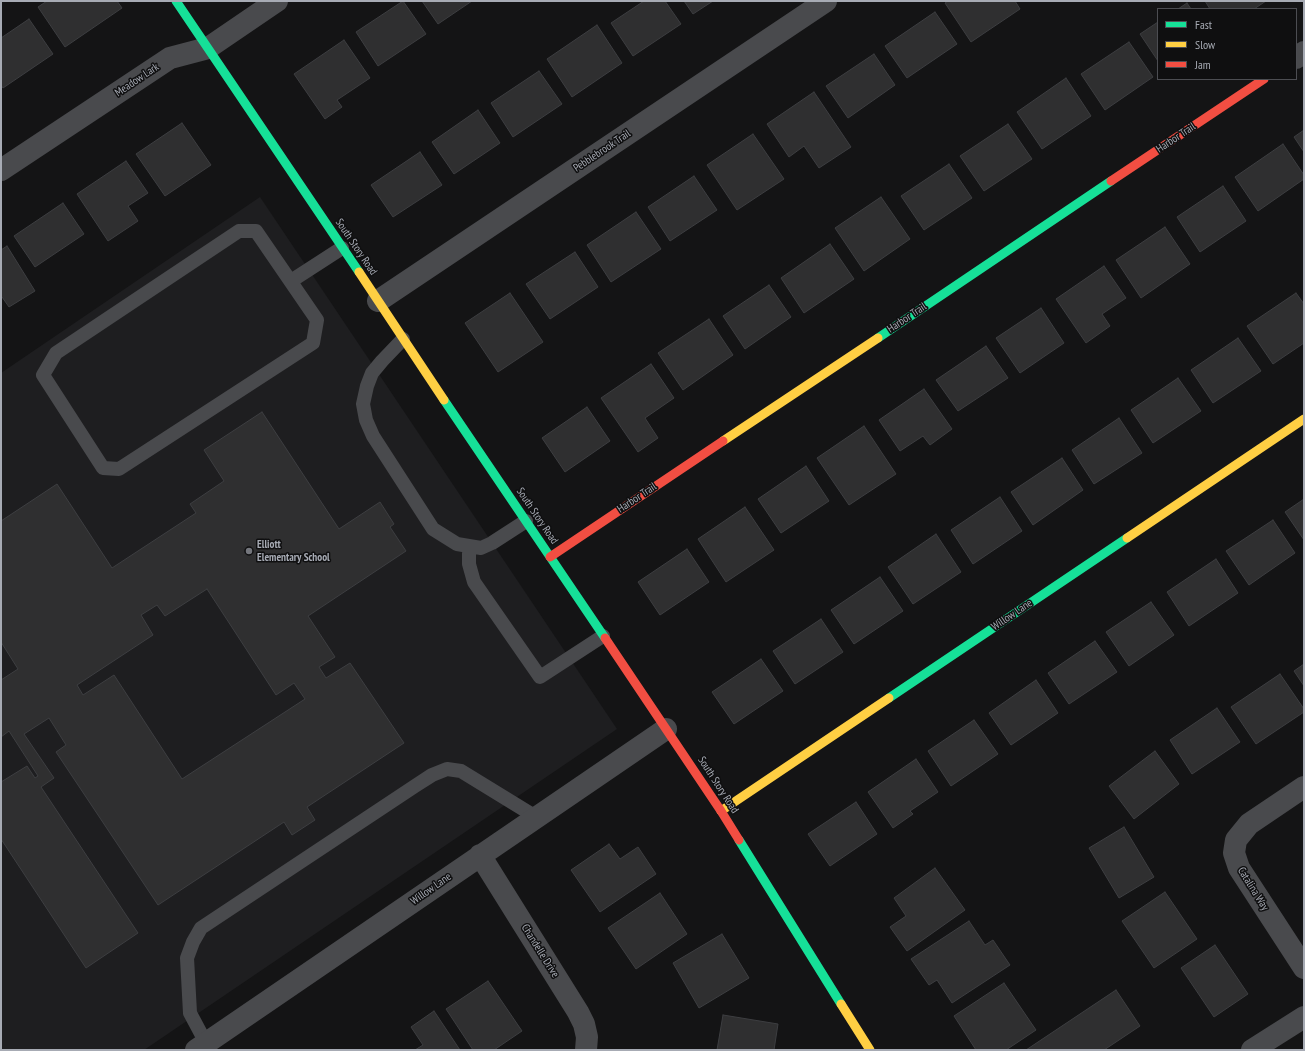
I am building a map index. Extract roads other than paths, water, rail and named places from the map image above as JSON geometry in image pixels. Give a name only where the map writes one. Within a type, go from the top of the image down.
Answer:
[{"type":"street","name":"South Story Road","points":[[176,1],[666,729],[720,811],[870,1050]]},
{"type":"street","name":"Meadow Lark","points":[[1,170],[170,58],[208,48],[277,1]]},
{"type":"street","name":"Pebblebrook Trail","points":[[378,301],[826,1]]},
{"type":"street","name":"Harbor Trail","points":[[550,557],[1263,80]]},
{"type":"street","name":"Willow Lane","points":[[720,811],[1304,419]]},
{"type":"street","name":"Willow Lane","points":[[201,1047],[666,729]]},
{"type":"street","name":"Catalina Way","points":[[1304,787],[1249,824],[1236,840],[1234,853],[1239,868],[1304,968]]},
{"type":"street","name":"Chandelle Drive","points":[[480,856],[578,1012],[584,1024],[587,1037],[586,1050]]},
{"type":"street","points":[[1252,1050],[1304,1017]]},
{"type":"lane","points":[[239,231],[256,231],[291,281],[317,320],[313,343],[119,469],[103,468],[43,374],[56,353],[239,231]]},
{"type":"lane","points":[[291,281],[342,248]]},
{"type":"lane","points":[[403,339],[372,373],[363,404],[366,420],[373,436],[433,529],[457,544],[481,548],[492,543],[526,520]]},
{"type":"lane","points":[[468,546],[474,582],[540,678],[603,636]]},
{"type":"lane","points":[[201,1047],[190,1013],[187,958],[193,942],[201,928],[426,779],[447,769],[461,771],[536,817]]},
{"type":"place","name":"Elliott Elementary School","points":[[249,551]]}]
